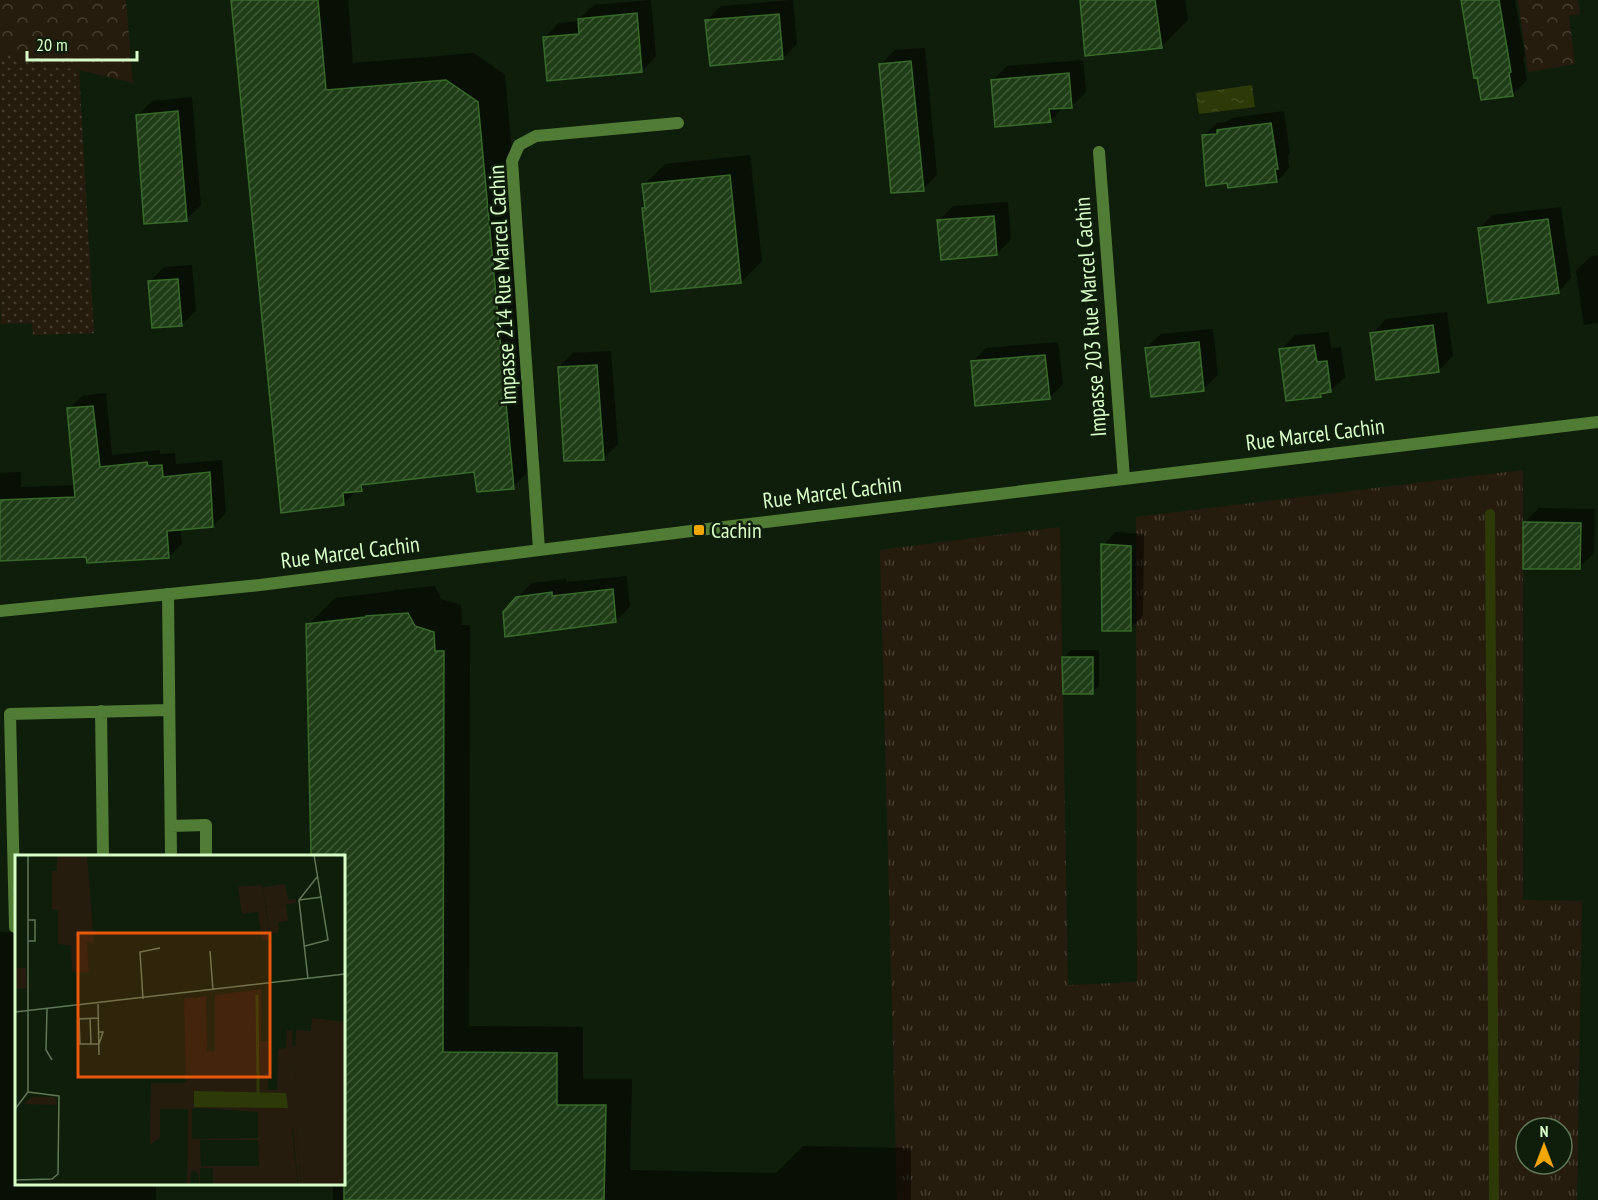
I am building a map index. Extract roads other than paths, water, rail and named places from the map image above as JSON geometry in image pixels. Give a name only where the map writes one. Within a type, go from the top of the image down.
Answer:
[{"type":"street","name":"Impasse 214 Rue Marcel Cachin","points":[[539,549],[512,161],[519,145],[536,136],[678,123]]},
{"type":"street","name":"Impasse 203 Rue Marcel Cachin","points":[[1099,152],[1124,478]]},
{"type":"street","name":"Rue Marcel Cachin","points":[[0,611],[260,585],[539,549],[1598,422]]},
{"type":"street","points":[[168,594],[171,855]]},
{"type":"street","points":[[15,927],[10,714],[170,710]]},
{"type":"street","points":[[101,711],[103,855]]},
{"type":"street","points":[[171,826],[206,825],[206,855]]},
{"type":"water","points":[[1252,85],[1255,107],[1199,114],[1196,93]]},
{"type":"waterway","points":[[1490,514],[1494,1200]]},
{"type":"place","name":"Cachin","points":[[699,530]]}]
